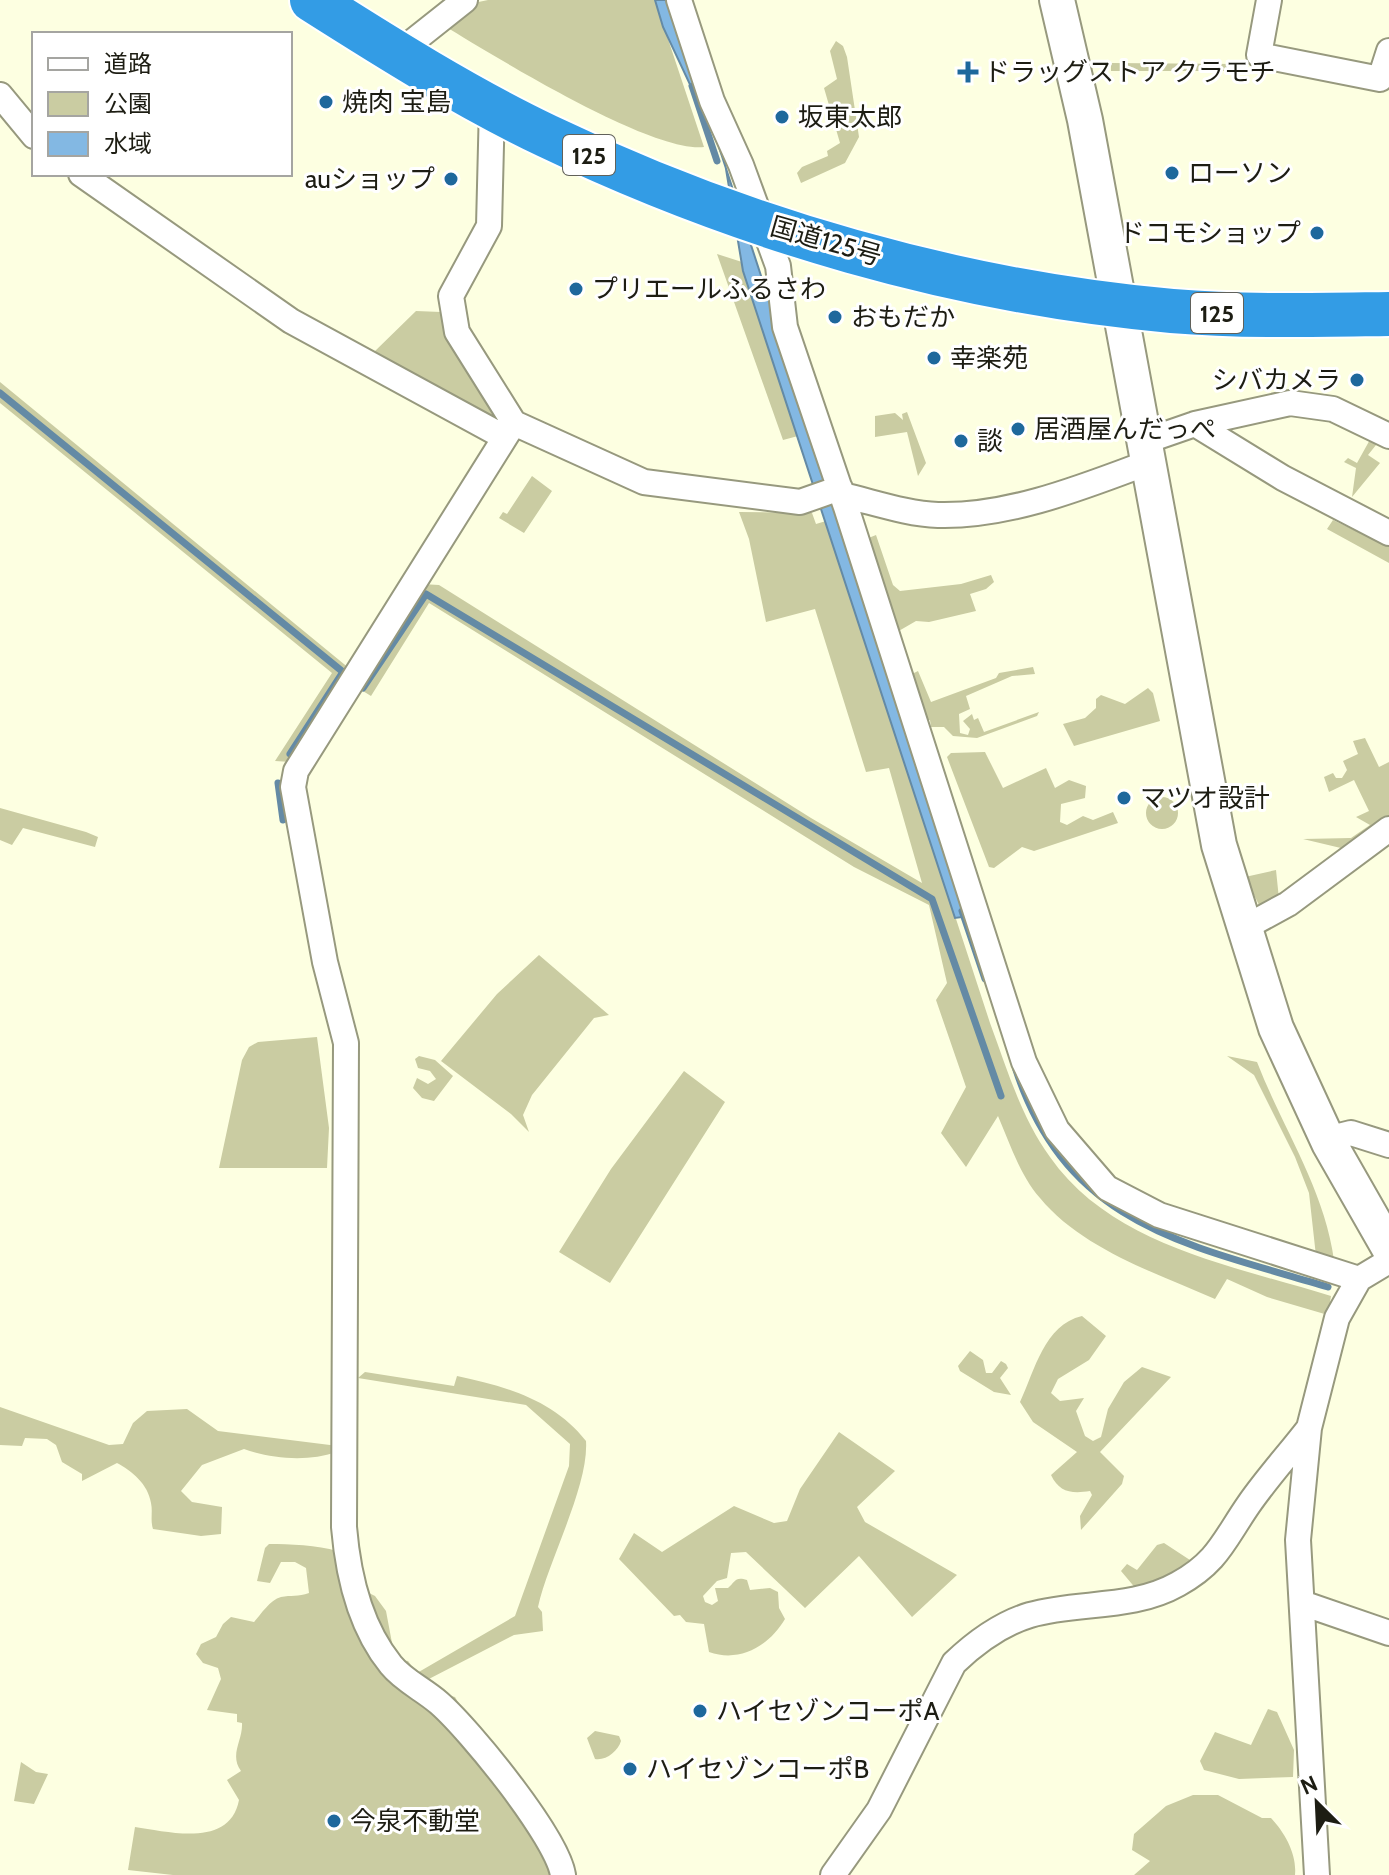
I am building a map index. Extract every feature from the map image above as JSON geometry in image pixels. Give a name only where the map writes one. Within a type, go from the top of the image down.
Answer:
[{"type":"highway","name":"国道125号","points":[[312,0],[397,54],[544,135],[629,172],[762,223],[939,273],[1118,305],[1202,312],[1389,314]]},
{"type":"street","points":[[397,54],[465,0]]},
{"type":"street","points":[[679,0],[712,101],[778,266],[785,327],[1024,1062],[1057,1130],[1107,1188],[1159,1215],[1359,1279]]},
{"type":"street","points":[[1057,0],[1083,107],[1216,833],[1242,929],[1276,1028],[1327,1139],[1389,1248]]},
{"type":"street","points":[[1269,0],[1259,55],[1384,78],[1389,51]]},
{"type":"street","points":[[0,95],[20,124],[32,134]]},
{"type":"street","points":[[492,105],[489,226],[451,296],[450,306],[457,332],[509,430]]},
{"type":"street","points":[[84,176],[291,321],[509,430],[644,482],[800,502],[841,492],[937,515],[964,513],[1066,490],[1195,424],[1290,403],[1333,409],[1389,436]]},
{"type":"street","points":[[1195,424],[1283,478],[1389,533]]},
{"type":"street","points":[[509,430],[296,771],[293,787],[325,962],[346,1043],[344,1527],[352,1581],[367,1626],[390,1664],[439,1703],[461,1726],[543,1828],[563,1875]]},
{"type":"street","points":[[1242,929],[1288,904],[1389,829]]},
{"type":"street","points":[[1327,1139],[1351,1133],[1389,1145]]},
{"type":"street","points":[[1317,1875],[1298,1540],[1309,1428],[1337,1318],[1359,1279],[1389,1261]]},
{"type":"street","points":[[833,1875],[879,1810],[954,1663],[969,1648],[982,1637],[1027,1615],[1141,1600],[1192,1576],[1222,1550],[1249,1504],[1309,1428]]},
{"type":"street","points":[[1302,1603],[1389,1633]]},
{"type":"green space","points":[[488,0],[655,0],[704,147],[680,145],[612,119],[534,79],[443,25],[469,4]]},
{"type":"green space","points":[[836,41],[843,46],[847,57],[859,137],[845,163],[801,183],[797,173],[802,167],[828,156],[827,151],[840,143],[824,88],[837,79],[830,51]]},
{"type":"green space","points":[[1111,63],[1237,64],[1237,71],[1111,71]]},
{"type":"green space","points":[[717,254],[742,262],[798,436],[783,440]]},
{"type":"green space","points":[[416,311],[441,312],[455,344],[499,420],[373,353]]},
{"type":"green space","points":[[0,382],[350,669],[291,762],[275,761],[332,673],[0,403]]},
{"type":"green space","points":[[907,412],[926,463],[918,476],[907,432],[875,437],[875,416],[895,413],[903,420],[902,414]]},
{"type":"green space","points":[[1372,436],[1380,440],[1368,455],[1380,463],[1352,497],[1356,468],[1344,462],[1348,458],[1357,463]]},
{"type":"green space","points":[[532,476],[552,491],[524,533],[499,518],[503,512],[507,514]]},
{"type":"green space","points":[[739,512],[812,513],[816,524],[826,521],[990,1023],[1023,1109],[1050,1157],[1076,1187],[1107,1212],[1141,1232],[1216,1262],[1331,1296],[1328,1315],[1267,1297],[1227,1279],[1215,1299],[1098,1246],[1057,1216],[1033,1189],[998,1116],[966,1167],[941,1133],[966,1087],[936,1000],[947,983],[929,905],[854,867],[429,603],[371,696],[358,688],[422,584],[439,585],[811,818],[922,883],[889,768],[866,772],[815,609],[766,622],[749,539]]},
{"type":"green space","points":[[1333,520],[1389,547],[1389,563],[1327,529]]},
{"type":"green space","points":[[876,535],[893,585],[900,591],[961,584],[991,575],[994,582],[986,589],[970,594],[976,611],[929,622],[916,621],[897,632],[866,539]]},
{"type":"green space","points":[[1033,667],[1035,674],[1012,676],[966,696],[970,709],[959,714],[960,733],[968,735],[970,729],[963,721],[972,714],[974,720],[978,718],[984,732],[1039,712],[1037,716],[977,738],[953,736],[944,727],[931,727],[930,720],[925,721],[910,675],[918,671],[931,702],[996,678],[999,673]]},
{"type":"green space","points":[[1148,688],[1153,693],[1160,721],[1074,746],[1063,724],[1085,718],[1096,708],[1096,699],[1101,695],[1125,704]]},
{"type":"green space","points":[[1365,738],[1379,767],[1389,762],[1389,820],[1345,849],[1303,839],[1351,838],[1370,825],[1356,817],[1369,811],[1354,780],[1329,792],[1324,777],[1333,773],[1336,778],[1342,778],[1347,770],[1343,761],[1358,754],[1353,741]]},
{"type":"green space","points":[[985,752],[1003,788],[1046,768],[1055,788],[1069,780],[1086,786],[1085,798],[1061,804],[1060,822],[1067,825],[1083,816],[1093,820],[1113,812],[1118,823],[1034,851],[1022,847],[994,868],[989,867],[947,757],[951,753]]},
{"type":"green space","points":[[1162,797],[1173,802],[1178,813],[1173,824],[1162,829],[1151,824],[1146,813],[1151,802]]},
{"type":"green space","points":[[0,808],[86,832],[98,837],[95,847],[23,828],[12,845],[0,840]]},
{"type":"green space","points":[[1276,870],[1279,899],[1260,907],[1245,877]]},
{"type":"green space","points":[[539,955],[609,1015],[594,1018],[532,1095],[523,1115],[529,1132],[511,1114],[441,1061],[497,994]]},
{"type":"green space","points":[[317,1037],[329,1128],[327,1168],[219,1168],[242,1060],[249,1047],[258,1042]]},
{"type":"green space","points":[[419,1056],[435,1060],[453,1076],[434,1101],[422,1098],[413,1088],[417,1078],[428,1084],[436,1079],[430,1071],[418,1068],[415,1059]]},
{"type":"green space","points":[[1227,1056],[1257,1062],[1312,1183],[1334,1260],[1316,1256],[1309,1193],[1295,1157],[1254,1075]]},
{"type":"green space","points":[[684,1071],[725,1102],[610,1283],[559,1252],[611,1169]]},
{"type":"green space","points":[[1082,1316],[1106,1336],[1089,1360],[1058,1379],[1051,1393],[1060,1401],[1084,1398],[1076,1411],[1085,1436],[1093,1441],[1101,1437],[1108,1409],[1124,1382],[1142,1367],[1171,1377],[1100,1452],[1124,1476],[1122,1484],[1081,1530],[1080,1516],[1092,1495],[1090,1491],[1066,1490],[1051,1475],[1077,1452],[1033,1422],[1020,1402],[1042,1350],[1058,1329]]},
{"type":"green space","points":[[970,1351],[983,1360],[986,1373],[992,1373],[1001,1361],[1006,1364],[1008,1368],[1000,1378],[1011,1395],[994,1392],[960,1371],[958,1366]]},
{"type":"green space","points":[[365,1372],[454,1386],[457,1376],[510,1390],[559,1415],[586,1441],[575,1501],[538,1607],[542,1612],[543,1631],[514,1635],[425,1681],[437,1692],[455,1697],[558,1875],[173,1875],[128,1870],[135,1827],[197,1833],[224,1825],[233,1815],[239,1800],[227,1780],[241,1771],[236,1753],[242,1723],[237,1722],[237,1714],[207,1710],[221,1679],[218,1668],[203,1663],[196,1654],[201,1644],[216,1637],[231,1617],[254,1622],[277,1599],[309,1593],[306,1568],[295,1562],[281,1562],[270,1583],[257,1581],[265,1548],[269,1544],[312,1546],[337,1551],[359,1588],[375,1596],[386,1611],[395,1659],[408,1661],[417,1673],[515,1616],[569,1466],[570,1444],[526,1405],[358,1378]]},
{"type":"green space","points":[[0,1407],[109,1445],[123,1444],[133,1423],[147,1411],[187,1409],[218,1431],[338,1446],[336,1452],[302,1458],[278,1457],[244,1449],[202,1465],[181,1491],[192,1502],[222,1507],[221,1534],[201,1536],[153,1529],[147,1490],[134,1474],[117,1463],[82,1481],[82,1474],[62,1462],[56,1445],[47,1439],[25,1438],[22,1446],[0,1445]]},
{"type":"green space","points":[[839,1432],[895,1471],[857,1507],[865,1522],[957,1575],[912,1617],[859,1556],[805,1608],[746,1552],[731,1553],[727,1578],[717,1581],[703,1596],[705,1602],[712,1605],[718,1601],[715,1588],[728,1588],[736,1580],[743,1579],[747,1580],[750,1590],[770,1588],[778,1592],[779,1608],[785,1619],[771,1637],[753,1650],[732,1655],[709,1652],[704,1624],[686,1622],[680,1615],[674,1616],[619,1559],[634,1533],[662,1552],[734,1506],[774,1523],[787,1521],[800,1489]]},
{"type":"green space","points":[[1164,1543],[1193,1562],[1181,1573],[1137,1590],[1121,1571],[1127,1564],[1137,1570],[1157,1545]]},
{"type":"green space","points":[[1268,1709],[1277,1712],[1294,1750],[1293,1777],[1239,1779],[1204,1770],[1200,1761],[1215,1732],[1251,1745]]},
{"type":"green space","points":[[595,1731],[619,1736],[619,1745],[607,1757],[595,1759],[587,1738]]},
{"type":"green space","points":[[21,1762],[36,1772],[48,1774],[34,1804],[14,1801]]},
{"type":"green space","points":[[1193,1795],[1218,1795],[1262,1818],[1271,1818],[1289,1844],[1295,1875],[1134,1875],[1150,1861],[1132,1850],[1134,1834],[1166,1806]]},
{"type":"water","points":[[655,0],[671,0],[718,145],[663,27]]},
{"type":"water","points":[[726,168],[970,916],[955,918],[743,271]]},
{"type":"waterway","points":[[692,86],[717,161]]},
{"type":"waterway","points":[[0,393],[343,672],[290,754]]},
{"type":"waterway","points":[[363,688],[426,594],[932,899],[1001,1096]]},
{"type":"waterway","points":[[278,783],[283,820]]},
{"type":"waterway","points":[[962,911],[985,979]]},
{"type":"waterway","points":[[1016,1070],[1039,1123],[1067,1164],[1101,1197],[1139,1222],[1182,1241],[1328,1287]]},
{"type":"place","name":"ドラッグストア クラモチ","points":[[968,72]]},
{"type":"place","name":"焼肉 宝島","points":[[326,102]]},
{"type":"place","name":"坂東太郎","points":[[782,117]]},
{"type":"place","name":"ローソン","points":[[1172,173]]},
{"type":"place","name":"auショップ","points":[[451,179]]},
{"type":"place","name":"ドコモショップ","points":[[1317,233]]},
{"type":"place","name":"プリエールふるさわ","points":[[576,289]]},
{"type":"place","name":"おもだか","points":[[835,317]]},
{"type":"place","name":"幸楽苑","points":[[934,358]]},
{"type":"place","name":"シバカメラ","points":[[1357,380]]},
{"type":"place","name":"居酒屋んだっぺ","points":[[1018,429]]},
{"type":"place","name":"談","points":[[961,441]]},
{"type":"place","name":"マツオ設計","points":[[1124,798]]},
{"type":"place","name":"ハイセゾンコーポA","points":[[700,1711]]},
{"type":"place","name":"ハイセゾンコーポB","points":[[630,1769]]},
{"type":"place","name":"今泉不動堂","points":[[334,1821]]}]
